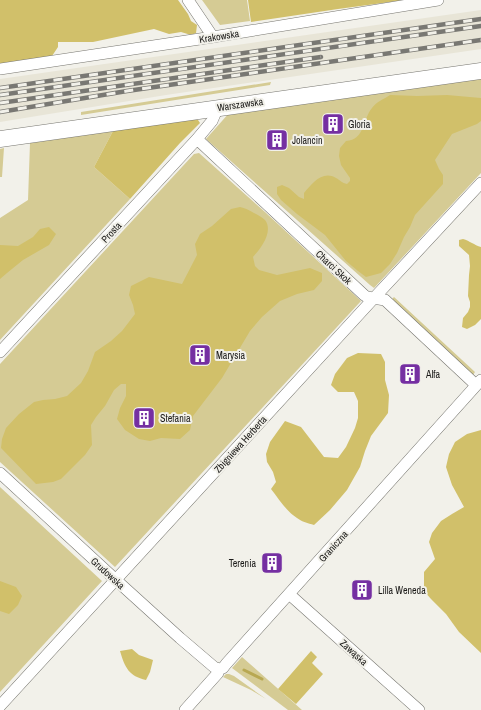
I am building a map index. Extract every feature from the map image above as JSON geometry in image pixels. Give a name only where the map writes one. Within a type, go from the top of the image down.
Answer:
[{"type":"street","points":[[188,0],[213,37]]},
{"type":"street","name":"Krakowska","points":[[0,68],[213,37],[437,0]]},
{"type":"street","name":"Warszawska","points":[[0,139],[481,71]]},
{"type":"street","name":"Prosta","points":[[0,352],[212,121],[215,114],[214,108]]},
{"type":"street","name":"Charci Skok","points":[[196,139],[364,295],[367,297],[385,300],[479,382]]},
{"type":"street","name":"Zbigniewa Herberta","points":[[0,706],[481,183]]},
{"type":"street","name":"Graniczna","points":[[185,710],[218,673],[219,669],[223,668],[479,382]]},
{"type":"street","name":"Grudowska","points":[[0,473],[180,638],[214,667],[219,669]]},
{"type":"street","name":"Zawąska","points":[[289,594],[419,710]]},
{"type":"shaded area","points":[[0,0],[178,0],[191,21],[197,25],[196,33],[191,35],[181,32],[169,34],[154,29],[93,42],[58,42],[58,47],[52,56],[0,65]]},
{"type":"shaded area","points":[[202,0],[247,0],[250,21],[220,25]]},
{"type":"shaded area","points":[[248,0],[405,0],[251,22]]},
{"type":"shaded area","points":[[481,10],[481,49],[166,95],[0,122],[0,79]]},
{"type":"shaded area","points":[[481,78],[481,173],[374,288],[206,139],[230,112]]},
{"type":"shaded area","points":[[271,82],[270,85],[81,115],[81,112]]},
{"type":"shaded area","points":[[390,95],[447,95],[481,98],[481,121],[452,134],[435,160],[443,175],[443,184],[415,215],[397,253],[390,264],[381,273],[366,277],[346,261],[325,235],[281,200],[277,194],[277,187],[282,185],[289,188],[299,197],[304,199],[304,193],[314,182],[322,177],[331,176],[347,184],[350,181],[350,178],[341,165],[339,156],[340,148],[346,141],[357,137],[372,108],[378,102]]},
{"type":"shaded area","points":[[196,117],[200,123],[130,199],[94,167],[113,131]]},
{"type":"shaded area","points":[[113,131],[94,167],[130,199],[0,340],[0,218],[28,200],[30,143]]},
{"type":"shaded area","points":[[4,148],[2,177],[0,177],[0,149]]},
{"type":"shaded area","points":[[199,153],[361,301],[115,567],[0,462],[0,364],[194,154]]},
{"type":"shaded area","points":[[240,207],[247,209],[261,217],[265,220],[267,225],[268,230],[265,240],[253,257],[255,266],[259,270],[277,275],[310,268],[322,273],[322,281],[314,290],[297,294],[280,301],[262,317],[250,331],[222,378],[193,416],[190,430],[180,439],[161,438],[150,441],[139,439],[125,430],[117,419],[120,408],[126,396],[126,384],[121,384],[114,390],[105,406],[91,425],[92,445],[85,455],[61,479],[53,482],[36,484],[1,448],[2,439],[6,428],[19,414],[34,402],[67,396],[81,383],[88,371],[95,352],[122,331],[135,314],[129,295],[131,286],[149,277],[182,284],[197,255],[195,244],[200,234],[212,226],[231,209]]},
{"type":"shaded area","points":[[49,227],[56,234],[49,245],[23,260],[0,279],[0,245],[18,246],[33,237],[40,229]]},
{"type":"shaded area","points":[[463,239],[481,247],[481,319],[475,325],[467,329],[462,327],[463,318],[470,307],[468,296],[470,266],[469,255],[459,246],[459,240]]},
{"type":"shaded area","points":[[394,297],[475,372],[473,375],[390,301]]},
{"type":"shaded area","points":[[358,353],[381,354],[385,362],[385,380],[389,395],[388,413],[371,436],[360,467],[347,490],[330,510],[314,525],[301,520],[289,512],[271,489],[276,482],[273,472],[267,462],[266,454],[270,442],[285,421],[301,427],[324,457],[338,458],[346,447],[355,428],[358,418],[358,401],[354,392],[338,392],[331,385],[335,374],[347,358]]},
{"type":"shaded area","points":[[481,430],[481,653],[459,632],[446,614],[424,591],[424,572],[435,559],[429,542],[432,533],[441,521],[464,507],[452,485],[446,467],[449,454],[455,442],[467,434]]},
{"type":"shaded area","points":[[0,487],[102,581],[0,692]]},
{"type":"shaded area","points":[[0,581],[16,587],[22,596],[18,605],[9,614],[0,611]]},
{"type":"shaded area","points":[[132,649],[139,655],[153,660],[146,680],[135,676],[126,667],[120,651]]},
{"type":"shaded area","points":[[311,651],[317,657],[312,663],[323,674],[296,704],[278,689]]},
{"type":"shaded area","points":[[242,657],[302,710],[288,710],[232,668]]},
{"type":"shaded area","points":[[226,674],[234,676],[266,699],[223,677]]},
{"type":"waterway","points":[[244,670],[262,679]]},
{"type":"railway","points":[[0,88],[481,19]]},
{"type":"railway","points":[[0,95],[481,26]]},
{"type":"railway","points":[[0,112],[127,91],[481,40]]},
{"type":"railway","points":[[0,103],[321,57]]},
{"type":"place","name":"Gloria","points":[[333,124]]},
{"type":"place","name":"Jolancin","points":[[277,140]]},
{"type":"place","name":"Marysia","points":[[200,355]]},
{"type":"place","name":"Alfa","points":[[410,374]]},
{"type":"place","name":"Stefania","points":[[144,418]]},
{"type":"place","name":"Terenia","points":[[272,563]]},
{"type":"place","name":"Lilla Weneda","points":[[362,590]]}]
